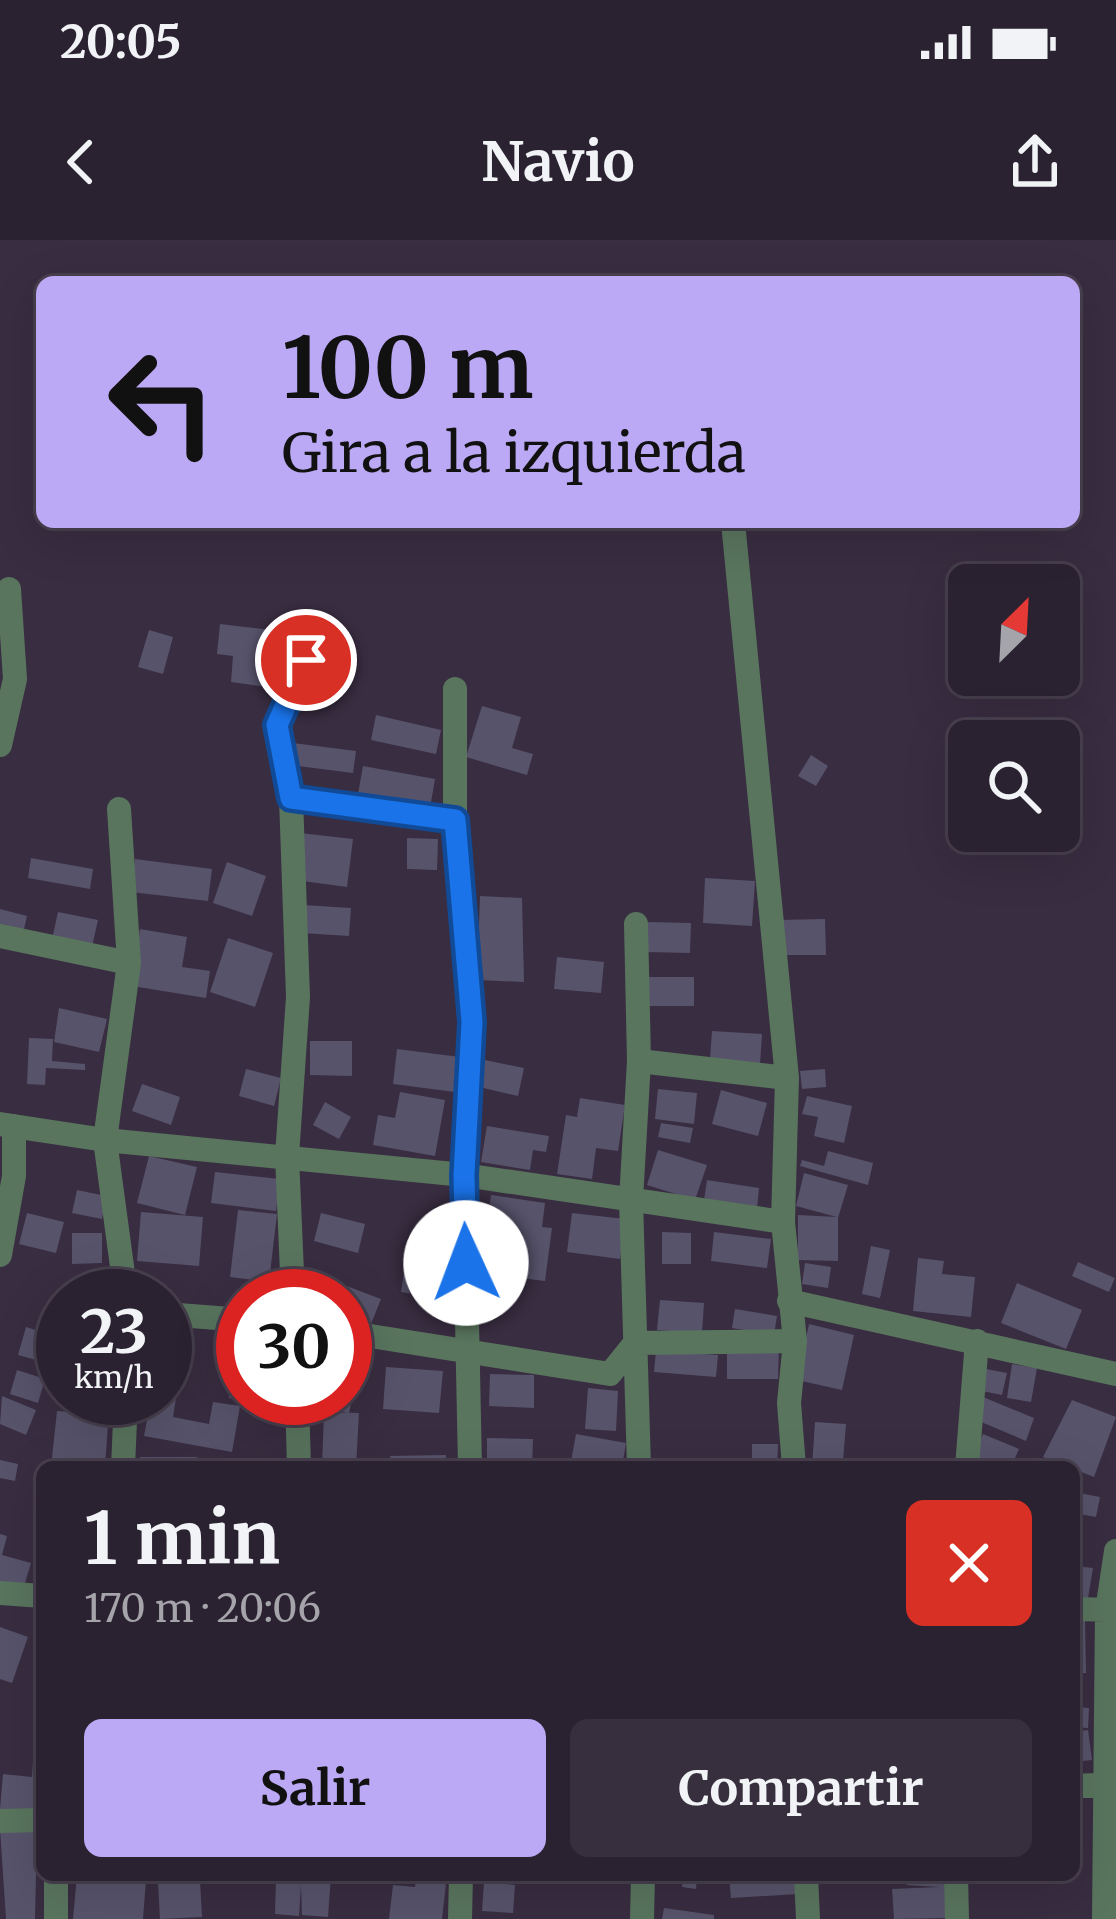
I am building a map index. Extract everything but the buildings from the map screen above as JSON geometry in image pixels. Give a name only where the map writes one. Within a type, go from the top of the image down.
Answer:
[{"type":"street","points":[[734,528],[788,1078],[783,1222],[795,1341],[788,1403],[793,1461]]},
{"type":"street","points":[[0,745],[15,679],[8,589]]},
{"type":"street","points":[[291,1269],[287,1156],[298,997],[291,798],[277,725],[320,628]]},
{"type":"street","points":[[455,689],[455,820],[472,1022],[464,1175],[470,1461]]},
{"type":"street","points":[[291,798],[455,820]]},
{"type":"street","points":[[118,809],[129,963],[105,1140],[122,1269]]},
{"type":"street","points":[[636,924],[640,1061],[631,1200],[639,1461]]},
{"type":"street","points":[[0,936],[129,963]]},
{"type":"street","points":[[640,1061],[788,1078]]},
{"type":"street","points":[[0,1255],[14,1176],[7,1125],[105,1140],[464,1175],[783,1222]]},
{"type":"street","points":[[789,1301],[1116,1374]]},
{"type":"street","points":[[372,1336],[610,1374],[635,1343]]},
{"type":"street","points":[[635,1343],[795,1341]]},
{"type":"street","points":[[967,1461],[976,1341]]},
{"type":"street","points":[[123,1461],[125,1425]]},
{"type":"street","points":[[298,1425],[299,1461]]},
{"type":"street","points":[[1104,1919],[1116,1551]]},
{"type":"street","points":[[0,1593],[36,1596]]},
{"type":"street","points":[[1080,1609],[1111,1611]]},
{"type":"street","points":[[1080,1786],[1112,1784]]},
{"type":"street","points":[[0,1822],[36,1820]]},
{"type":"street","points":[[56,1881],[56,1919]]},
{"type":"street","points":[[460,1919],[461,1881]]},
{"type":"street","points":[[642,1919],[643,1881]]},
{"type":"street","points":[[806,1881],[808,1919]]},
{"type":"street","points":[[956,1881],[957,1919]]},
{"type":"route","points":[[306,660],[277,725],[291,798],[455,820],[472,1022],[464,1175],[466,1263]]}]
